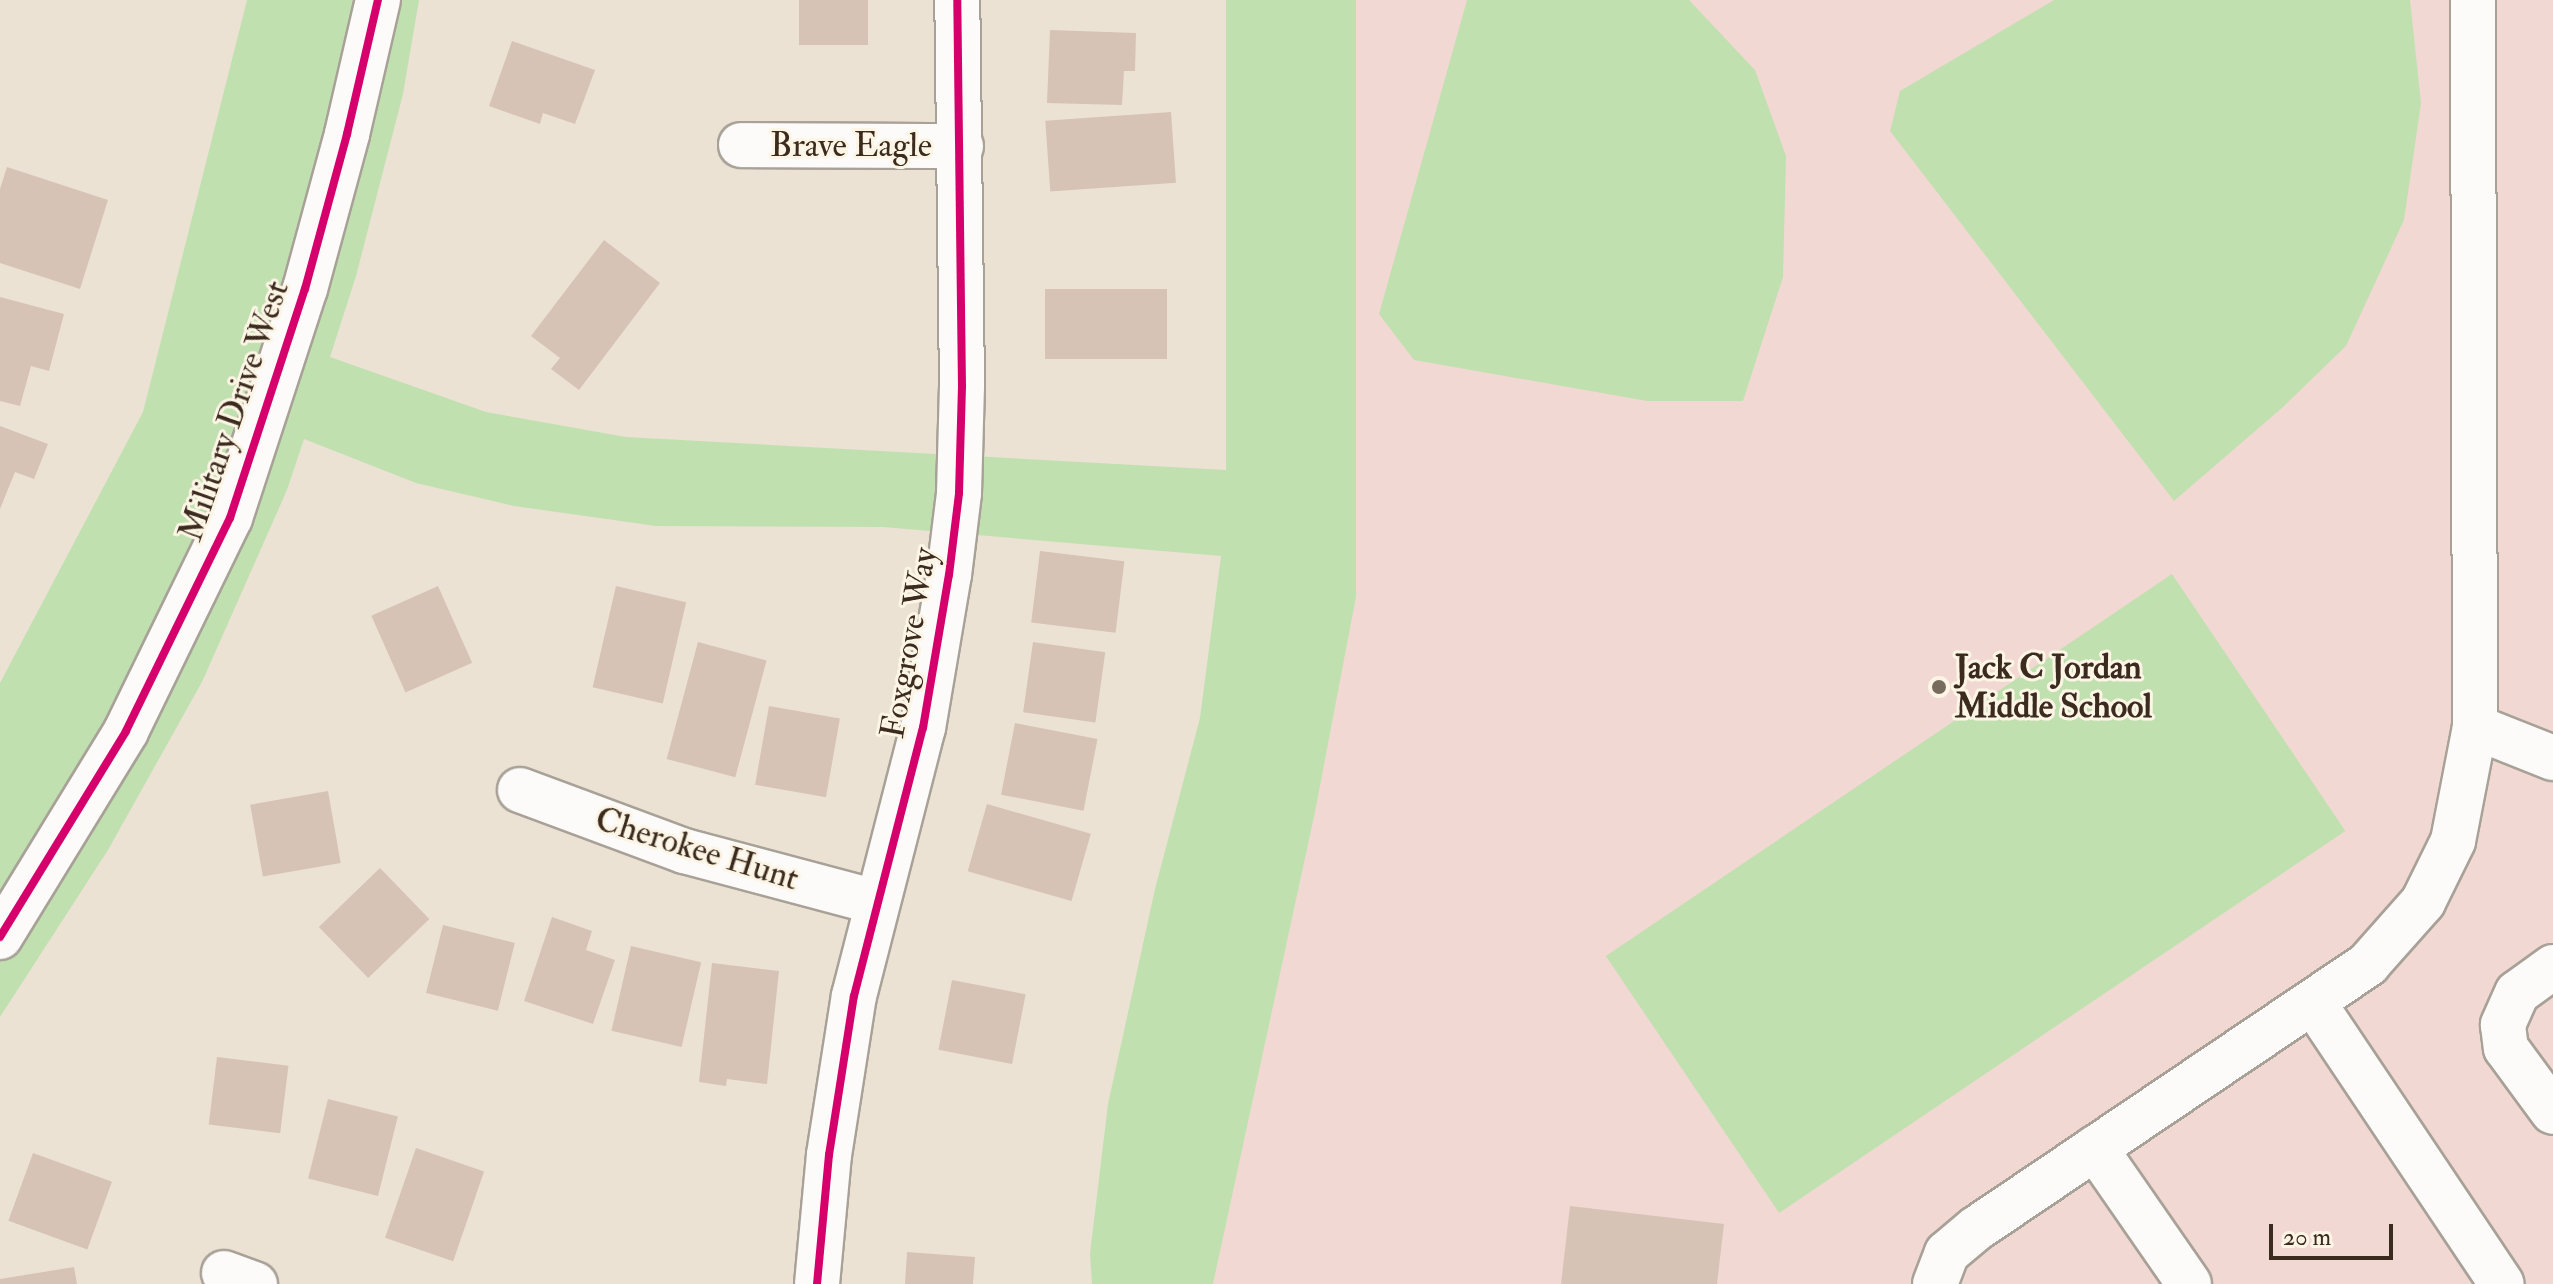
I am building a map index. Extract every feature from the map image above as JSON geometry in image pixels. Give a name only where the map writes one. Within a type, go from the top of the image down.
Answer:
[{"type":"street","name":"Military Drive West","points":[[0,937],[126,731],[230,518],[305,289],[351,119],[378,0]]},
{"type":"street","name":"Foxgrove Way","points":[[817,1284],[829,1155],[854,996],[923,728],[949,575],[959,493],[962,387],[957,0]]},
{"type":"street","points":[[1935,1284],[1947,1253],[1967,1236],[2368,964],[2423,902],[2453,841],[2475,727],[2473,0]]},
{"type":"street","name":"Brave Eagle","points":[[741,145],[961,146]]},
{"type":"street","points":[[2475,727],[2553,758]]},
{"type":"street","name":"Cherokee Hunt","points":[[520,790],[684,851],[876,902]]},
{"type":"street","points":[[2553,967],[2517,993],[2503,1025],[2506,1048],[2553,1112]]},
{"type":"street","points":[[2313,1002],[2502,1284]]},
{"type":"street","points":[[2095,1148],[2189,1284]]},
{"type":"shaded area","name":"Jack C Jordan Middle School","points":[[1356,0],[2553,0],[2553,1284],[1213,1284],[1315,812],[1356,597]]},
{"type":"green space","points":[[247,0],[419,0],[403,94],[356,276],[330,357],[486,412],[626,437],[1226,470],[1226,0],[1356,0],[1356,597],[1315,812],[1213,1284],[1092,1284],[1090,1253],[1108,1104],[1155,889],[1200,718],[1221,556],[883,527],[656,526],[514,506],[416,483],[304,439],[287,490],[202,682],[108,850],[0,1017],[0,683],[143,412]]},
{"type":"green space","points":[[1467,0],[1689,0],[1755,70],[1786,156],[1783,277],[1743,401],[1647,401],[1414,360],[1379,314]]},
{"type":"green space","points":[[2054,0],[2410,0],[2421,103],[2404,220],[2346,346],[2283,407],[2174,501],[1890,131],[1900,91]]},
{"type":"green space","points":[[2172,574],[2345,831],[1779,1213],[1606,956]]},
{"type":"building","points":[[799,0],[868,0],[868,45],[799,45]]},
{"type":"building","points":[[1050,30],[1136,33],[1135,71],[1124,71],[1122,105],[1047,103]]},
{"type":"building","points":[[512,41],[595,70],[575,124],[543,113],[540,124],[489,106]]},
{"type":"building","points":[[1171,112],[1176,183],[1050,192],[1045,121]]},
{"type":"building","points":[[7,167],[108,200],[80,289],[0,263],[0,189]]},
{"type":"building","points":[[604,240],[660,283],[579,390],[551,369],[560,358],[531,336]]},
{"type":"building","points":[[1045,289],[1167,289],[1167,359],[1045,359]]},
{"type":"building","points":[[0,297],[64,314],[49,371],[31,366],[20,406],[0,401]]},
{"type":"building","points":[[0,426],[48,444],[34,479],[15,472],[0,509]]},
{"type":"building","points":[[1040,551],[1124,561],[1116,633],[1031,622]]},
{"type":"building","points":[[438,586],[472,663],[405,692],[371,616]]},
{"type":"building","points":[[616,586],[686,602],[663,704],[593,687]]},
{"type":"building","points":[[698,642],[767,660],[735,777],[667,759]]},
{"type":"building","points":[[1033,642],[1105,652],[1095,722],[1023,712]]},
{"type":"building","points":[[769,706],[840,719],[826,797],[755,785]]},
{"type":"building","points":[[1015,723],[1097,739],[1084,811],[1001,795]]},
{"type":"building","points":[[328,791],[341,863],[263,877],[250,805]]},
{"type":"building","points":[[987,804],[1091,834],[1072,901],[968,871]]},
{"type":"building","points":[[380,868],[429,919],[368,978],[319,927]]},
{"type":"building","points":[[552,917],[592,931],[586,950],[615,960],[593,1024],[524,1001]]},
{"type":"building","points":[[443,925],[515,943],[498,1011],[426,993]]},
{"type":"building","points":[[631,946],[701,962],[682,1047],[611,1031]]},
{"type":"building","points":[[712,963],[779,971],[767,1084],[727,1079],[726,1086],[699,1082]]},
{"type":"building","points":[[952,980],[1026,994],[1012,1064],[938,1050]]},
{"type":"building","points":[[217,1057],[288,1066],[280,1133],[209,1124]]},
{"type":"building","points":[[328,1099],[398,1116],[378,1196],[308,1179]]},
{"type":"building","points":[[416,1148],[484,1171],[453,1261],[385,1238]]},
{"type":"building","points":[[33,1153],[112,1182],[87,1249],[8,1221]]},
{"type":"building","points":[[1570,1206],[1724,1224],[1717,1284],[1561,1284]]},
{"type":"building","points":[[907,1252],[975,1257],[973,1284],[905,1284]]},
{"type":"building","points":[[74,1267],[77,1284],[0,1284],[0,1279]]},
{"type":"cycle path","points":[[0,937],[126,731],[230,518],[305,289],[347,134],[378,0]]},
{"type":"cycle path","points":[[817,1284],[829,1155],[854,996],[923,728],[949,575],[959,493],[962,387],[957,0]]},
{"type":"place","name":"Jack C Jordan Middle School","points":[[1939,687]]}]
